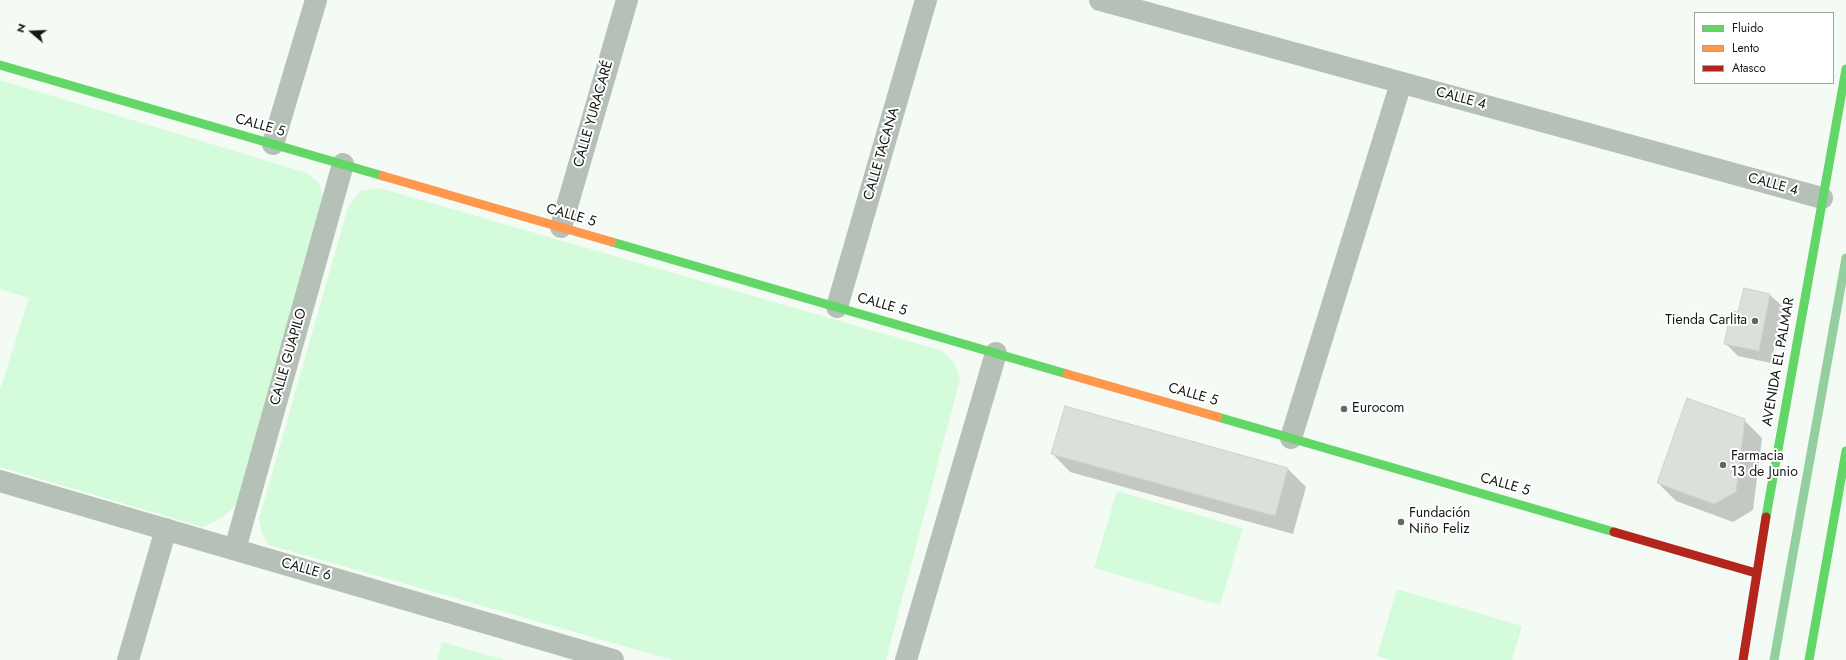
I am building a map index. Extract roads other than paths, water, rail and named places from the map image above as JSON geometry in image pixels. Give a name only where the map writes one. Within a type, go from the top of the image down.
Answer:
[{"type":"street","points":[[273,144],[316,0]]},
{"type":"street","name":"CALLE YURACARÉ","points":[[561,227],[626,0]]},
{"type":"street","name":"CALLE TACANA","points":[[837,307],[926,0]]},
{"type":"street","name":"CALLE 4","points":[[1100,0],[1822,198]]},
{"type":"street","name":"CALLE 5","points":[[0,65],[1756,573]]},
{"type":"street","name":"AVENIDA EL PALMAR","points":[[1743,660],[1756,573],[1846,69]]},
{"type":"street","points":[[1291,438],[1401,83]]},
{"type":"street","name":"CALLE GUAPILO","points":[[235,550],[343,164]]},
{"type":"street","points":[[906,660],[996,353]]},
{"type":"street","points":[[1809,660],[1842,498],[1846,451]]},
{"type":"street","name":"CALLE 6","points":[[0,480],[613,660]]},
{"type":"street","points":[[128,660],[166,529]]},
{"type":"waterway","points":[[1774,660],[1846,258]]},
{"type":"place","name":"Tienda Carlita","points":[[1755,321]]},
{"type":"place","name":"Eurocom","points":[[1344,409]]},
{"type":"place","name":"Farmacia 13 de Junio","points":[[1723,465]]},
{"type":"place","name":"Fundación Niño Feliz","points":[[1401,522]]}]
